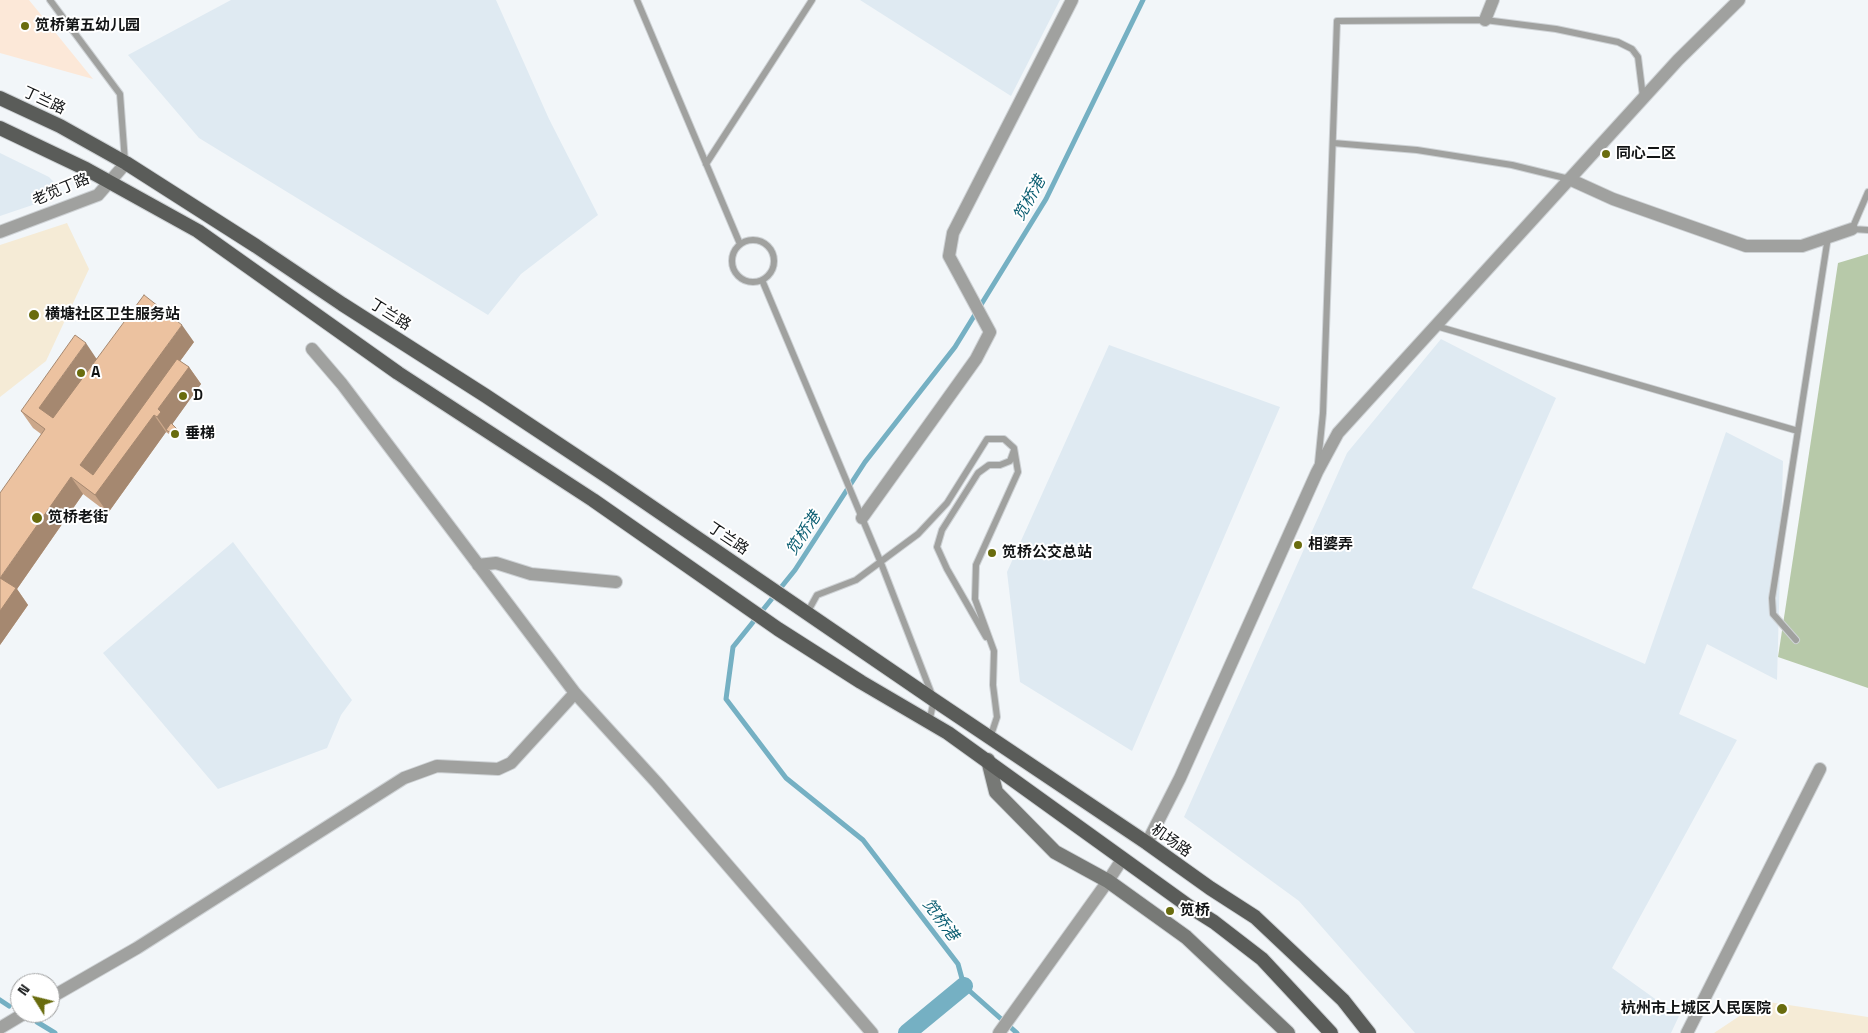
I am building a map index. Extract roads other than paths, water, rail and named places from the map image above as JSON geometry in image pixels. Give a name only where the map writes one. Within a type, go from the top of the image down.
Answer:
[{"type":"main road","name":"丁兰路","points":[[0,98],[60,126],[126,163],[486,396],[807,613]]},
{"type":"main road","points":[[0,128],[86,169],[198,231],[398,373],[593,500],[778,629],[861,682],[948,733],[988,760],[1214,922],[1262,959],[1331,1033]]},
{"type":"main road","points":[[807,613],[934,700]]},
{"type":"main road","name":"机场路","points":[[934,700],[1255,917],[1343,1000],[1370,1031]]},
{"type":"main road","points":[[988,760],[996,792],[1055,852],[1108,881],[1186,938],[1288,1033]]},
{"type":"street","points":[[860,513],[976,359],[990,332],[949,256],[953,233],[1072,0]]},
{"type":"street","points":[[1485,20],[1493,0]]},
{"type":"street","points":[[1147,843],[1180,778],[1318,472],[1338,434],[1678,60],[1739,0]]},
{"type":"street","name":"老笕丁路","points":[[0,232],[98,195],[126,163]]},
{"type":"street","points":[[1569,179],[1613,198],[1746,246],[1802,246],[1852,229]]},
{"type":"street","points":[[312,350],[342,384],[575,693],[657,783],[872,1033]]},
{"type":"street","points":[[478,565],[496,563],[531,574],[616,582]]},
{"type":"street","points":[[60,992],[137,948],[404,778],[437,766],[498,769],[511,763],[575,693]]},
{"type":"street","points":[[1687,1033],[1820,769]]},
{"type":"street","points":[[1000,1031],[1014,1014],[1123,858]]},
{"type":"lane","points":[[50,0],[120,94],[126,163]]},
{"type":"lane","points":[[637,0],[740,244]]},
{"type":"lane","points":[[706,164],[812,0]]},
{"type":"lane","points":[[1318,472],[1323,413],[1337,21],[1485,20],[1556,29],[1618,42],[1632,49],[1638,57],[1643,98]]},
{"type":"lane","points":[[1333,143],[1417,150],[1512,165],[1569,179]]},
{"type":"lane","points":[[1868,192],[1852,229],[1868,230]]},
{"type":"lane","points":[[1796,640],[1773,614],[1772,598],[1828,237]]},
{"type":"lane","points":[[753,240],[766,244],[771,250],[774,264],[772,270],[762,280],[748,282],[737,275],[731,262],[735,249],[740,244],[753,240]]},
{"type":"lane","points":[[762,280],[881,563],[934,700],[929,722]]},
{"type":"lane","points":[[1435,326],[1798,432]]},
{"type":"lane","points":[[807,613],[817,595],[856,580],[918,534],[947,503],[987,439],[1004,439],[1014,448],[1018,472],[976,565],[975,598],[994,651],[994,685],[998,717],[990,738]]},
{"type":"lane","points":[[994,651],[947,569],[937,547],[942,530],[978,473],[989,465],[1000,465],[1010,461],[1014,448]]},
{"type":"waterway","name":"笕桥港","points":[[1017,1033],[964,986],[958,964],[863,840],[786,778],[726,699],[733,647],[795,570],[865,462],[955,347],[1046,199],[1143,0]]},
{"type":"waterway","points":[[907,1033],[964,986]]},
{"type":"waterway","points":[[0,1000],[9,1006]]},
{"type":"waterway","points":[[39,1023],[55,1033]]},
{"type":"place","name":"笕桥第五幼儿园","points":[[25,26]]},
{"type":"place","name":"同心二区","points":[[1606,154]]},
{"type":"place","name":"横塘社区卫生服务站","points":[[34,315]]},
{"type":"place","name":"A","points":[[81,373]]},
{"type":"place","name":"D","points":[[183,396]]},
{"type":"place","name":"垂梯","points":[[175,434]]},
{"type":"place","name":"笕桥老街","points":[[37,518]]},
{"type":"place","name":"相婆弄","points":[[1298,545]]},
{"type":"place","name":"笕桥公交总站","points":[[992,553]]},
{"type":"place","name":"笕桥","points":[[1170,911]]},
{"type":"place","name":"杭州市上城区人民医院","points":[[1782,1009]]}]
